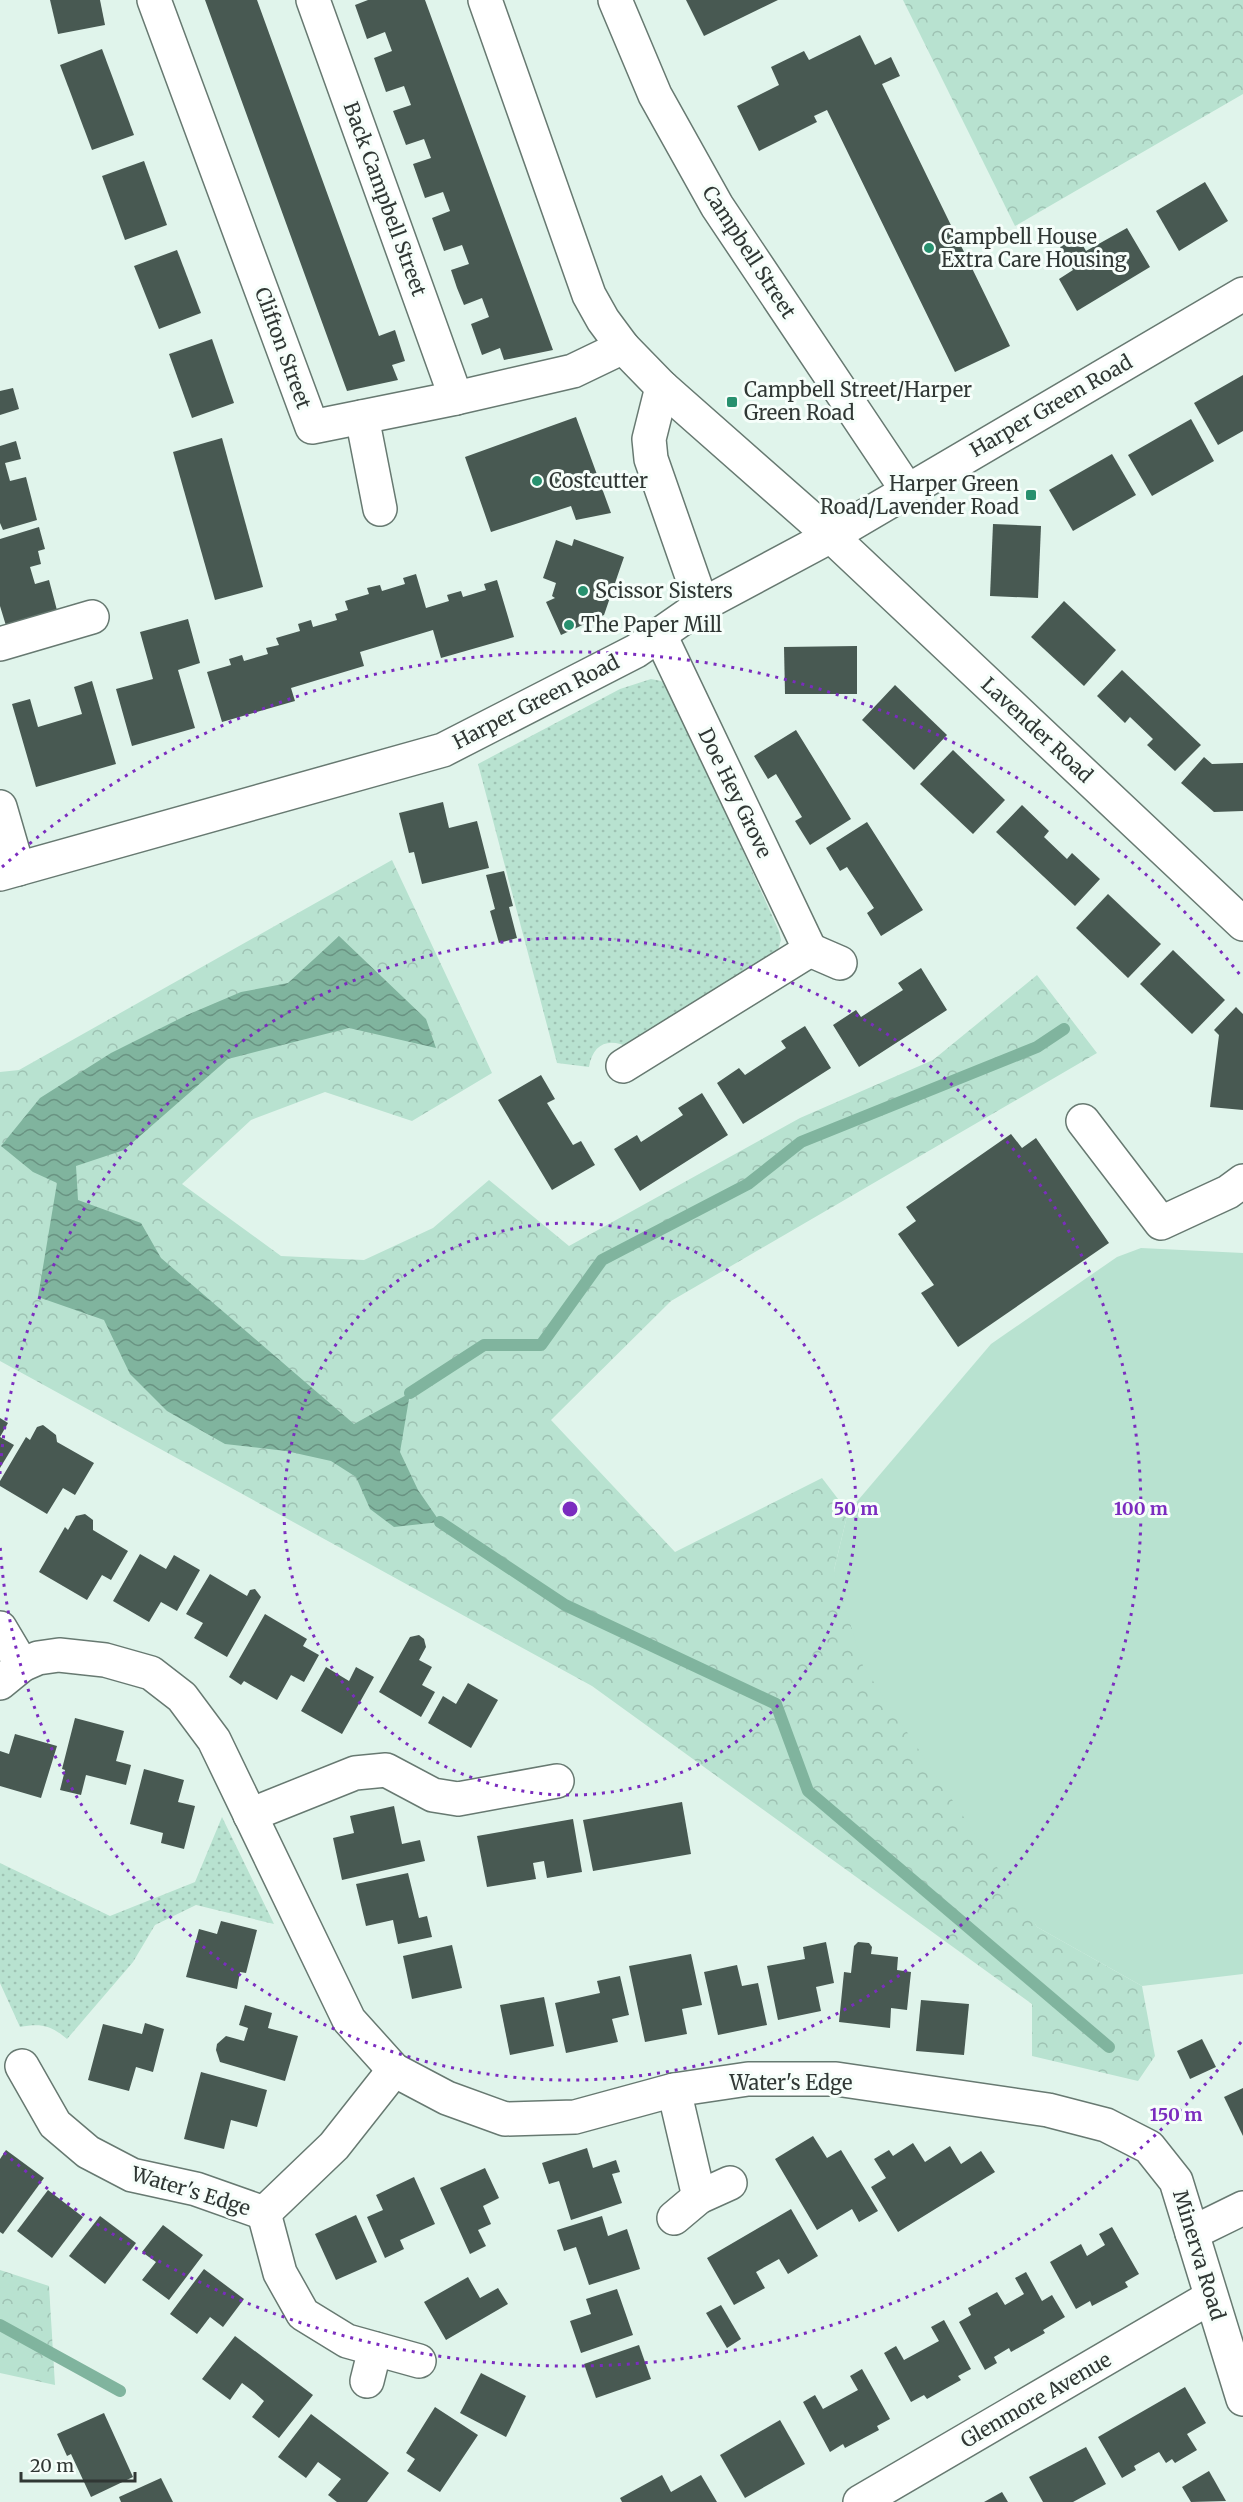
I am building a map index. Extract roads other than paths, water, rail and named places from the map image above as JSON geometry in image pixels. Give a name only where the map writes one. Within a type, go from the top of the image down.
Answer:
[{"type":"street","name":"Clifton Street","points":[[154,0],[312,427],[456,398],[573,371],[623,347]]},
{"type":"street","name":"Back Campbell Street","points":[[313,0],[456,398]]},
{"type":"street","points":[[485,0],[589,295],[603,320],[623,347],[662,387],[831,536]]},
{"type":"street","name":"Campbell Street","points":[[615,0],[656,95],[717,206],[907,490]]},
{"type":"street","name":"Harper Green Road","points":[[9,872],[443,750],[636,651],[702,605],[831,536],[1243,294]]},
{"type":"street","points":[[662,387],[649,439],[651,459],[702,605]]},
{"type":"street","points":[[362,417],[380,509]]},
{"type":"street","name":"Lavender Road","points":[[831,536],[1243,924]]},
{"type":"street","points":[[0,645],[92,617]]},
{"type":"street","name":"Doe Hey Grove","points":[[660,635],[810,950]]},
{"type":"street","points":[[0,807],[9,872]]},
{"type":"street","points":[[623,1066],[810,950],[840,963]]},
{"type":"street","points":[[1083,1121],[1161,1223],[1228,1192],[1243,1181]]},
{"type":"street","name":"Water's Edge","points":[[0,1628],[11,1674],[38,1658],[59,1655],[105,1660],[151,1673],[182,1697],[214,1740],[349,2020],[394,2070],[447,2098],[505,2119],[575,2116],[674,2090],[748,2079],[836,2079],[1048,2110],[1106,2125],[1149,2147],[1176,2181]]},
{"type":"street","points":[[250,1815],[356,1773],[386,1770],[433,1795],[458,1799],[518,1779],[556,1781]]},
{"type":"street","name":"Water's Edge","points":[[22,2066],[55,2124],[88,2152],[132,2175],[196,2189],[264,2213]]},
{"type":"street","name":"Water's Edge","points":[[264,2213],[334,2146],[394,2070]]},
{"type":"street","points":[[674,2090],[699,2197]]},
{"type":"street","name":"Minerva Road","points":[[1176,2181],[1243,2399]]},
{"type":"street","points":[[674,2218],[699,2197],[730,2183]]},
{"type":"street","points":[[1192,2233],[1243,2208]]},
{"type":"street","name":"Water's Edge","points":[[264,2213],[280,2273],[303,2314],[347,2341],[419,2361]]},
{"type":"street","name":"Glenmore Avenue","points":[[860,2502],[1211,2297]]},
{"type":"street","points":[[367,2381],[375,2349]]},
{"type":"water","points":[[339,936],[426,1019],[436,1048],[349,1028],[228,1059],[124,1150],[76,1166],[78,1200],[141,1223],[161,1258],[354,1424],[410,1393],[400,1452],[418,1490],[440,1522],[394,1527],[370,1509],[356,1477],[331,1461],[286,1451],[225,1444],[167,1411],[130,1374],[104,1320],[38,1297],[57,1183],[33,1172],[1,1146],[40,1098],[111,1053],[187,1015],[241,992],[288,983]]},
{"type":"waterway","points":[[410,1393],[484,1345],[541,1345],[602,1260],[748,1184],[801,1142],[1037,1047],[1064,1029]]},
{"type":"waterway","points":[[440,1522],[565,1605],[776,1704],[808,1791],[1109,2047]]},
{"type":"waterway","points":[[0,2325],[120,2391]]},
{"type":"place","name":"Campbell House Extra Care Housing","points":[[929,248]]},
{"type":"place","name":"Campbell Street/Harper Green Road","points":[[732,402]]},
{"type":"place","name":"Costcutter","points":[[537,481]]},
{"type":"place","name":"Harper Green Road/Lavender Road","points":[[1031,495]]},
{"type":"place","name":"Scissor Sisters","points":[[583,591]]},
{"type":"place","name":"The Paper Mill","points":[[569,625]]}]
